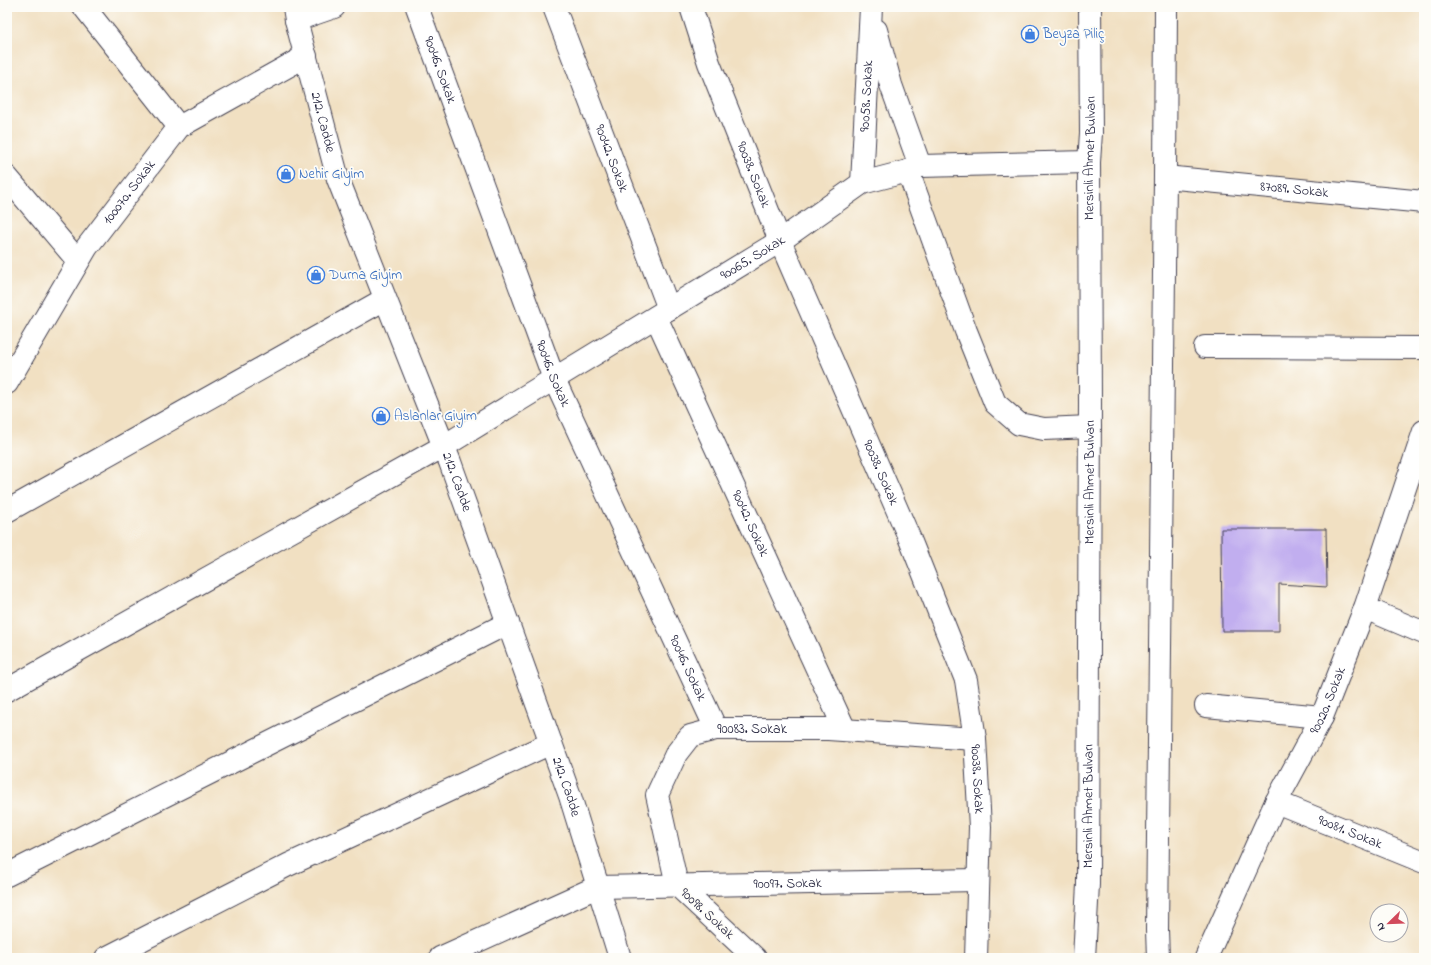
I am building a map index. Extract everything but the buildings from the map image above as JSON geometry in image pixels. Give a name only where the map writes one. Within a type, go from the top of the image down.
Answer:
[{"type":"street","points":[[84,7],[179,127]]},
{"type":"street","points":[[295,13],[334,7]]},
{"type":"street","name":"90046. Sokak","points":[[417,7],[554,379],[716,729]]},
{"type":"street","name":"90042. Sokak","points":[[554,7],[662,313],[846,730]]},
{"type":"street","name":"90038. Sokak","points":[[692,7],[709,63],[780,241],[908,537],[966,680],[975,739],[980,828],[976,958]]},
{"type":"street","name":"Mersinli Ahmet Bulvarı","points":[[1084,958],[1088,884],[1090,427],[1089,162],[1091,133],[1090,7]]},
{"type":"street","points":[[1158,958],[1157,930],[1166,7]]},
{"type":"street","name":"90058. Sokak","points":[[871,8],[914,169],[966,331],[995,403],[1019,424],[1044,429],[1090,427]]},
{"type":"street","name":"90058. Sokak","points":[[862,183],[871,8]]},
{"type":"street","name":"212. Cadde","points":[[295,13],[338,179],[444,446],[570,796],[620,958]]},
{"type":"street","name":"100070. Sokak","points":[[7,382],[87,247],[179,127],[306,56]]},
{"type":"street","name":"90065. Sokak","points":[[7,690],[444,446],[780,241],[862,183],[914,169],[1089,162]]},
{"type":"street","points":[[7,176],[78,261]]},
{"type":"street","name":"87089. Sokak","points":[[1165,177],[1424,202]]},
{"type":"street","points":[[7,510],[385,299]]},
{"type":"street","points":[[1205,347],[1424,348]]},
{"type":"street","name":"90020. Sokak","points":[[1206,958],[1276,802],[1322,717],[1366,608],[1423,437]]},
{"type":"street","points":[[1366,608],[1424,633]]},
{"type":"street","points":[[7,875],[508,623]]},
{"type":"street","points":[[1206,706],[1322,717]]},
{"type":"street","name":"90083. Sokak","points":[[677,885],[658,795],[676,754],[690,736],[716,729],[828,729],[975,739]]},
{"type":"street","points":[[106,958],[288,865],[551,743]]},
{"type":"street","name":"90081. Sokak","points":[[1276,802],[1424,862]]},
{"type":"street","name":"90097. Sokak","points":[[597,887],[978,880]]},
{"type":"street","name":"90098. Sokak","points":[[677,885],[756,958]]},
{"type":"street","points":[[440,958],[597,887]]},
{"type":"place","name":"Beyza Piliç","points":[[1030,34]]},
{"type":"place","name":"Nehir Giyim","points":[[286,174]]},
{"type":"place","name":"Durna Giyim","points":[[316,275]]},
{"type":"place","name":"Aslanlar Giyim","points":[[381,416]]}]
